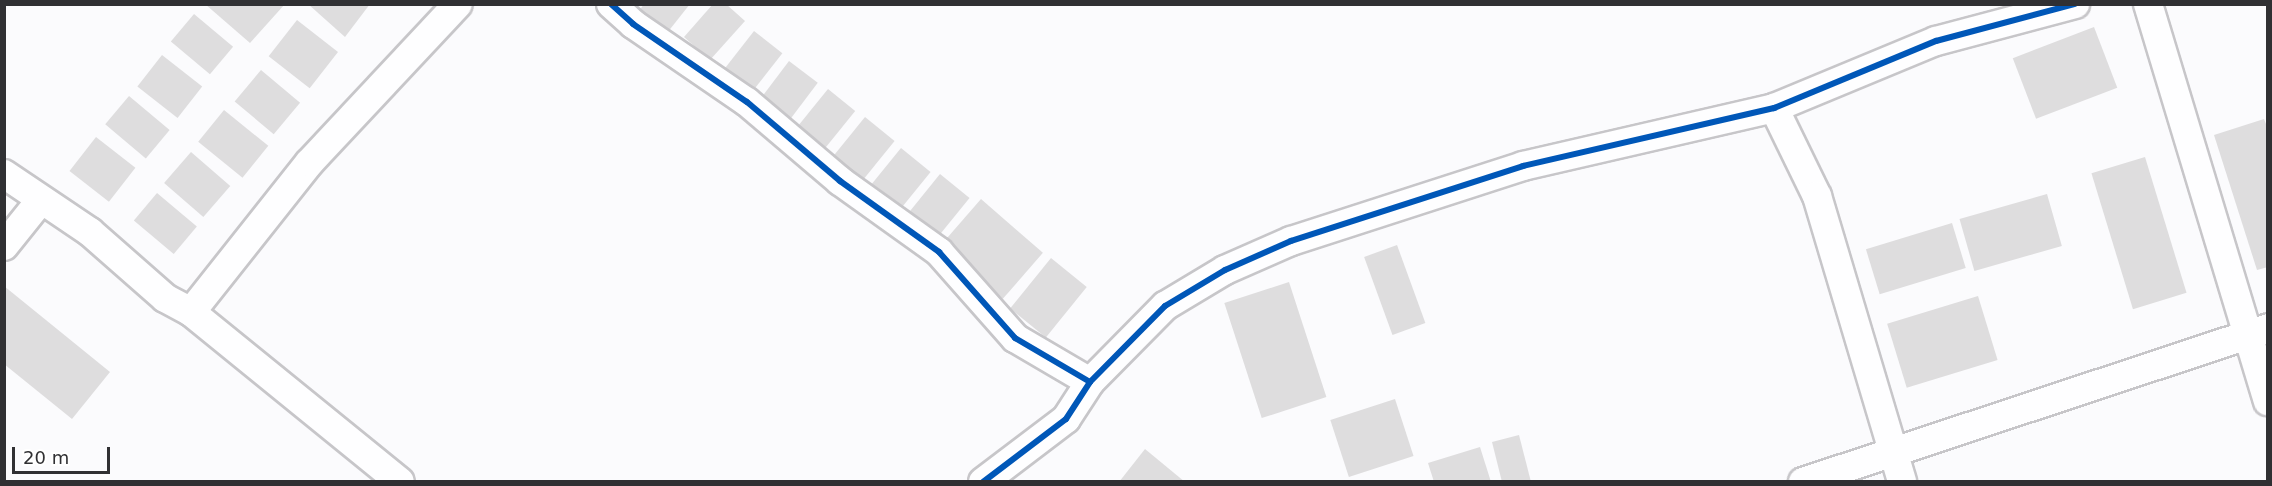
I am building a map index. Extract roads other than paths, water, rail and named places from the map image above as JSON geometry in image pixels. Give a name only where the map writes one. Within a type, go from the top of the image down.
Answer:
[{"type":"street","points":[[191,312],[310,162],[458,4]]},
{"type":"street","points":[[611,4],[633,24],[747,102],[840,181],[939,252],[1015,338],[1090,382]]},
{"type":"street","points":[[983,482],[1065,418],[1090,382],[1166,306],[1225,270],[1291,241],[1523,166],[1774,108],[1936,41],[2075,4]]},
{"type":"street","points":[[2148,4],[2158,49],[2259,331],[2268,400]]},
{"type":"street","points":[[1774,108],[1817,196],[1902,482]]},
{"type":"street","points":[[4,174],[40,201],[90,232],[165,298],[191,312],[400,482]]},
{"type":"street","points":[[4,246],[40,201]]},
{"type":"street","points":[[1803,482],[2259,331]]}]
